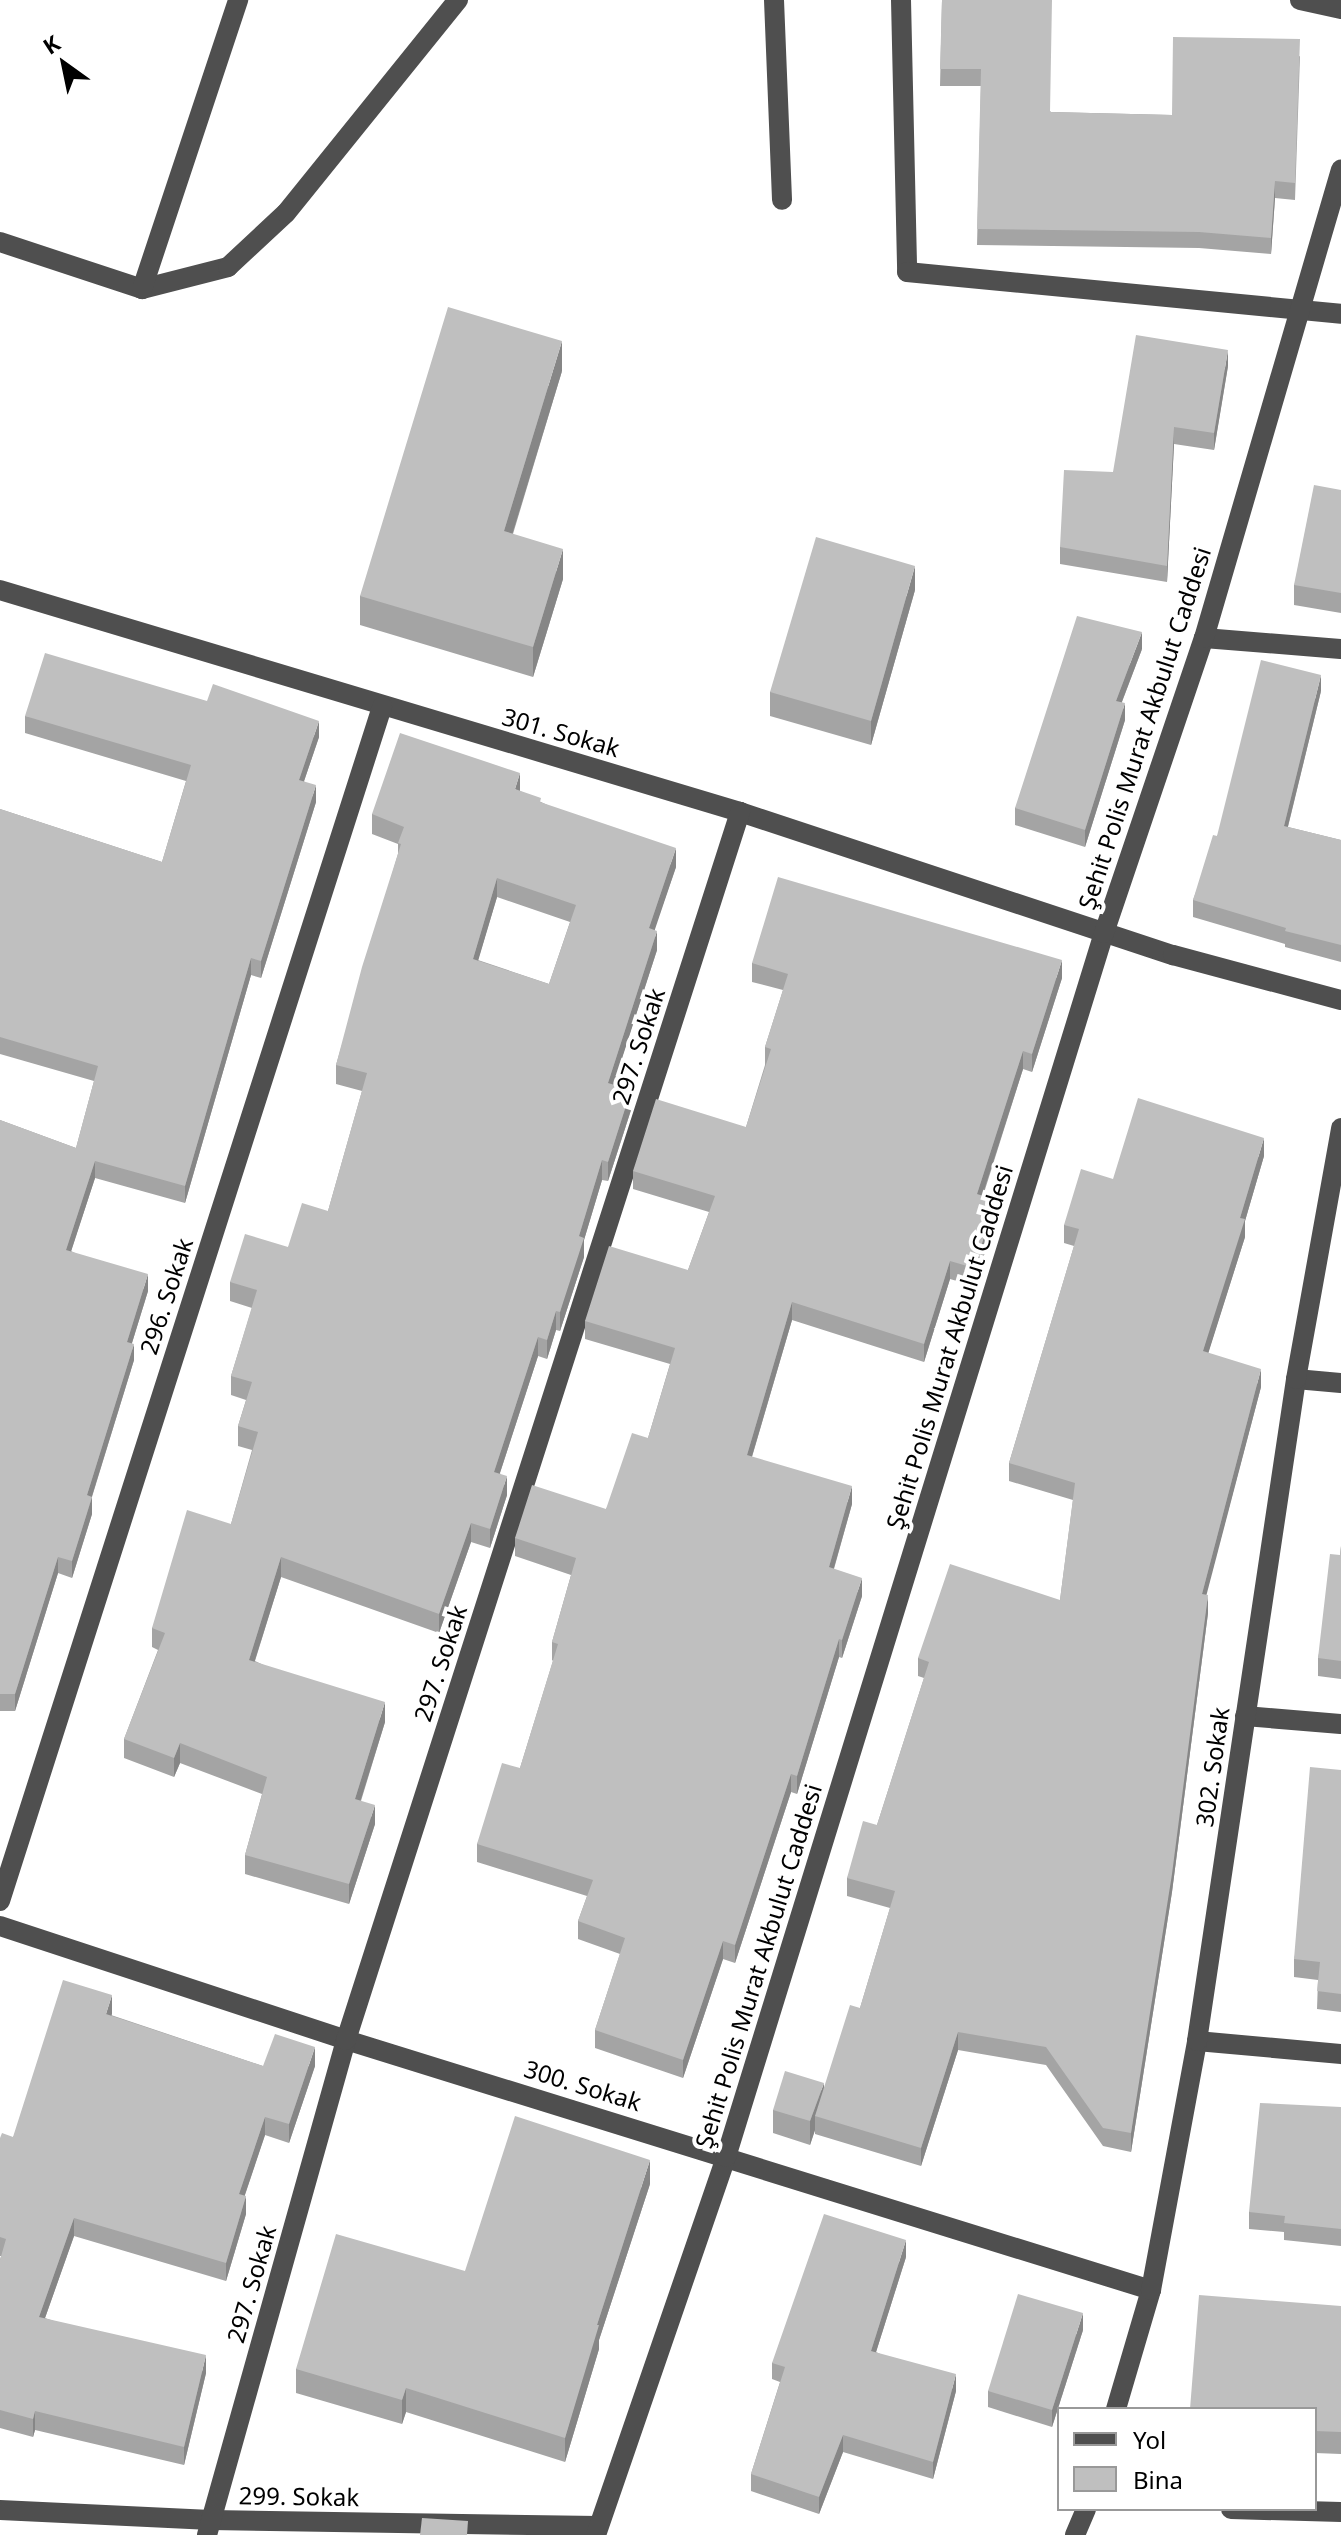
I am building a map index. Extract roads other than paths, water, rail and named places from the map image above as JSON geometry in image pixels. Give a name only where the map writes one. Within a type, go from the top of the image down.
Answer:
[{"type":"street","points":[[142,289],[238,0]]},
{"type":"street","points":[[0,242],[142,289],[228,267],[286,213],[458,0]]},
{"type":"street","points":[[774,0],[782,200]]},
{"type":"street","points":[[901,0],[907,272],[1341,314]]},
{"type":"street","points":[[1300,0],[1341,9]]},
{"type":"street","name":"Şehit Polis Murat Akbulut Caddesi","points":[[597,2530],[726,2157],[1104,933],[1204,638],[1341,170]]},
{"type":"street","name":"301. Sokak","points":[[0,590],[740,812],[1104,933],[1341,1000]]},
{"type":"street","points":[[1204,638],[1341,649]]},
{"type":"street","name":"296. Sokak","points":[[0,1901],[382,707]]},
{"type":"street","name":"297. Sokak","points":[[209,2528],[346,2040],[740,812]]},
{"type":"street","name":"302. Sokak","points":[[1117,2407],[1151,2290],[1197,2041],[1296,1379],[1341,1128]]},
{"type":"street","points":[[1296,1379],[1341,1383]]},
{"type":"street","points":[[1245,1716],[1341,1724]]},
{"type":"street","name":"300. Sokak","points":[[0,1926],[346,2040],[1151,2290]]},
{"type":"street","points":[[1197,2041],[1341,2054]]},
{"type":"street","name":"299. Sokak","points":[[0,2510],[209,2528],[597,2530]]},
{"type":"street","points":[[1075,2535],[1085,2511]]},
{"type":"street","points":[[1304,2511],[1341,2512]]}]
